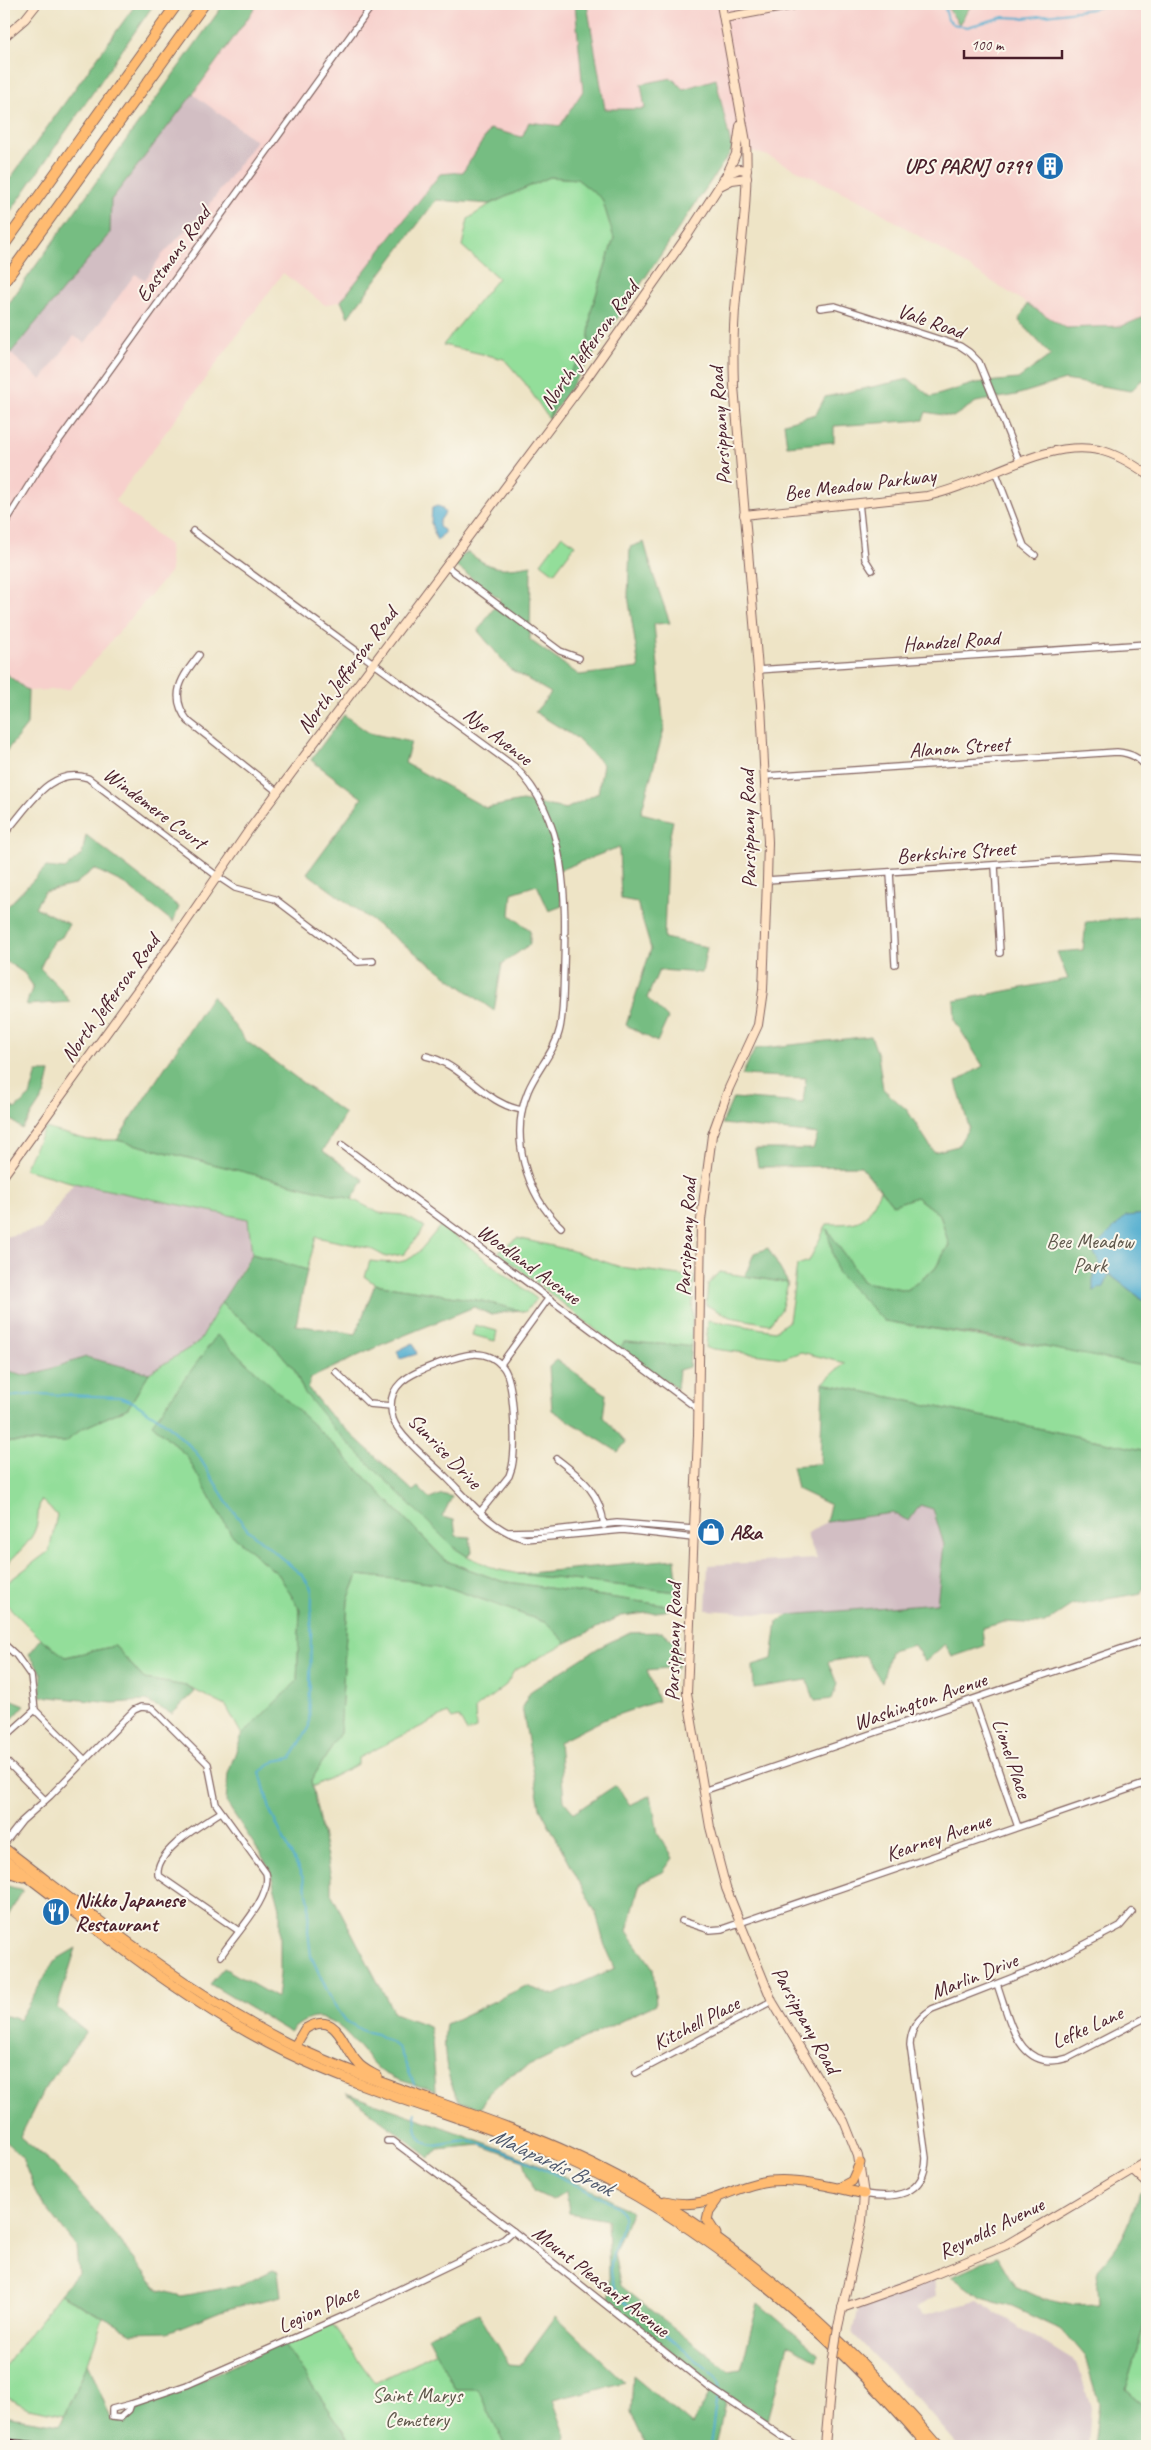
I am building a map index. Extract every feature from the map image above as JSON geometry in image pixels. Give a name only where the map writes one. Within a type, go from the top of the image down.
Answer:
[{"type":"highway","points":[[4,245],[177,4]]},
{"type":"highway","points":[[4,282],[204,4]]},
{"type":"main road","points":[[4,36],[25,19],[37,4]]},
{"type":"main road","name":"Parsippany Road","points":[[721,4],[746,142],[747,174],[733,339],[735,420],[766,776],[767,880],[763,990],[758,1025],[717,1118],[708,1156],[701,1220],[698,1409],[687,1693],[716,1857],[739,1923],[772,2002],[844,2121],[860,2163],[864,2194],[862,2221],[838,2326],[833,2358],[825,2446]]},
{"type":"main road","points":[[724,18],[800,4]]},
{"type":"main road","name":"North Jefferson Road","points":[[4,1175],[278,792],[584,382],[720,186],[728,174],[738,147],[740,112]]},
{"type":"main road","points":[[728,174],[739,169],[747,174]]},
{"type":"main road","points":[[720,186],[747,174]]},
{"type":"main road","name":"Bee Meadow Parkway","points":[[744,515],[948,492],[1051,451],[1086,448],[1108,453],[1147,474]]},
{"type":"main road","points":[[4,1848],[198,1991],[228,2010],[296,2046],[396,2088],[537,2138],[596,2165],[659,2200],[722,2242],[799,2305],[854,2356],[939,2446]]},
{"type":"main road","points":[[4,1859],[171,1983],[236,2026],[267,2043],[357,2083],[523,2142],[556,2156],[612,2183],[666,2215],[734,2261],[793,2310],[873,2386],[928,2446]]},
{"type":"main road","points":[[4,1874],[16,1874],[36,1883]]},
{"type":"main road","points":[[296,2046],[302,2032],[309,2027],[322,2024],[335,2028],[342,2034],[352,2055],[362,2068],[396,2088]]},
{"type":"main road","name":"Reynolds Avenue","points":[[842,2308],[910,2285],[1006,2245],[1147,2161]]},
{"type":"main road","points":[[838,2188],[852,2182],[860,2163]]},
{"type":"main road","points":[[1133,2170],[1147,2183]]},
{"type":"main road","points":[[659,2200],[688,2205],[716,2200],[742,2187],[768,2181],[795,2181],[864,2194]]},
{"type":"main road","points":[[716,2200],[709,2211],[707,2220],[709,2226],[722,2242]]},
{"type":"street","name":"Eastmans Road","points":[[4,525],[44,461],[373,4]]},
{"type":"street","name":"Vale Road","points":[[820,308],[835,306],[960,346],[970,352],[979,362],[1020,463]]},
{"type":"street","points":[[996,473],[1024,546],[1035,555]]},
{"type":"street","points":[[859,503],[865,559],[872,570]]},
{"type":"street","name":"Nye Avenue","points":[[193,531],[515,767],[532,787],[547,818],[560,858],[565,896],[561,1017],[560,1028],[550,1053],[534,1078],[522,1110],[520,1139],[525,1167],[548,1212],[561,1227]]},
{"type":"street","points":[[446,566],[560,651],[579,658]]},
{"type":"street","name":"Handzel Road","points":[[757,670],[1147,644]]},
{"type":"street","points":[[200,655],[180,683],[178,699],[181,713],[188,722],[278,792]]},
{"type":"street","name":"Alanon Street","points":[[766,776],[1117,752],[1126,752],[1138,758],[1147,770]]},
{"type":"street","name":"Windemere Court","points":[[4,834],[55,779],[68,775],[83,776],[94,781],[235,888],[275,899],[358,962],[373,961]]},
{"type":"street","name":"Berkshire Street","points":[[767,880],[1112,857],[1147,859]]},
{"type":"street","points":[[995,866],[1000,953]]},
{"type":"street","points":[[890,872],[895,964]]},
{"type":"street","points":[[426,1056],[444,1062],[504,1105],[522,1110]]},
{"type":"street","name":"Woodland Avenue","points":[[342,1144],[698,1409]]},
{"type":"street","points":[[500,1364],[548,1299]]},
{"type":"street","name":"Sunrise Drive","points":[[480,1511],[509,1476],[514,1459],[511,1387],[508,1374],[500,1364],[485,1355],[466,1354],[411,1374],[397,1387],[391,1406],[394,1421],[401,1432],[480,1511],[491,1521],[509,1532],[546,1534],[604,1528],[629,1523],[693,1529]]},
{"type":"street","points":[[336,1372],[369,1404],[391,1406]]},
{"type":"street","points":[[557,1459],[579,1476],[598,1498],[604,1528]]},
{"type":"street","name":"Sunrise Drive","points":[[604,1528],[693,1538]]},
{"type":"street","name":"Washington Avenue","points":[[704,1791],[1147,1640]]},
{"type":"street","points":[[4,1644],[16,1655],[30,1676],[35,1710],[85,1760]]},
{"type":"street","name":"Lionel Place","points":[[974,1700],[1018,1827]]},
{"type":"street","points":[[4,1844],[22,1821],[134,1710],[141,1707],[152,1708],[208,1764],[216,1804],[261,1864],[268,1879],[264,1895],[221,1956]]},
{"type":"street","points":[[4,1738],[35,1710]]},
{"type":"street","points":[[4,1759],[44,1800]]},
{"type":"street","name":"Kearney Avenue","points":[[682,1921],[710,1930],[722,1929],[1147,1783]]},
{"type":"street","points":[[222,1812],[179,1840],[159,1865],[158,1876],[239,1931]]},
{"type":"street","name":"Marlin Drive","points":[[864,2194],[890,2197],[903,2194],[918,2183],[924,2170],[926,2158],[910,2050],[913,2028],[924,2014],[932,2009],[1047,1964],[1120,1926],[1132,1912]]},
{"type":"street","name":"Lefke Lane","points":[[997,1984],[1018,2041],[1029,2054],[1042,2060],[1059,2061],[1068,2058],[1147,2017]]},
{"type":"street","name":"Kitchell Place","points":[[636,2073],[772,2002]]},
{"type":"street","name":"Mount Pleasant Avenue","points":[[387,2140],[393,2141],[512,2231],[709,2387],[796,2446]]},
{"type":"street","name":"Legion Place","points":[[131,2404],[188,2386],[331,2322],[504,2239],[512,2231]]},
{"type":"shaded area","points":[[258,4],[575,4],[583,91],[559,126],[529,122],[522,137],[490,129],[463,172],[440,174],[341,301],[325,305],[283,273],[115,501],[169,545],[171,571],[70,689],[28,691],[4,672],[4,361],[111,200],[193,94]]},
{"type":"shaded area","points":[[587,4],[945,4],[959,23],[972,4],[1147,4],[1147,316],[1122,326],[1066,328],[869,205],[768,156],[732,145],[716,79],[683,89],[641,84],[645,109],[605,109]]},
{"type":"shaded area","points":[[193,94],[256,141],[207,208],[161,256],[145,280],[135,274],[85,343],[74,336],[41,380],[10,353],[110,233],[111,200]]},
{"type":"shaded area","points":[[74,1183],[248,1219],[252,1254],[199,1342],[149,1373],[86,1357],[28,1376],[4,1370],[4,1237],[41,1229]]},
{"type":"shaded area","points":[[920,1504],[933,1509],[944,1545],[937,1604],[789,1615],[706,1610],[708,1565],[817,1559],[806,1534],[826,1522],[892,1513],[909,1521]]},
{"type":"shaded area","points":[[934,2274],[936,2297],[916,2308],[923,2315],[977,2301],[1077,2363],[1091,2408],[1088,2446],[959,2446],[913,2395],[853,2334],[860,2302]]},
{"type":"green space","points":[[136,4],[154,4],[4,221],[4,181],[7,183]]},
{"type":"green space","points":[[224,4],[258,4],[193,94],[111,200],[110,233],[4,361],[4,310]]},
{"type":"green space","points":[[575,4],[587,4],[605,109],[645,109],[641,84],[672,78],[683,89],[716,79],[732,150],[549,419],[554,395],[588,347],[591,311],[614,238],[602,199],[577,179],[550,177],[490,204],[436,200],[348,317],[341,301],[440,174],[463,172],[490,129],[522,137],[529,122],[560,126],[583,91]]},
{"type":"green space","points":[[945,4],[972,4],[959,24]]},
{"type":"green space","points":[[550,177],[577,179],[602,198],[614,238],[591,311],[588,347],[554,395],[549,419],[525,383],[504,359],[443,345],[498,278],[462,246],[468,219],[490,204]]},
{"type":"green space","points":[[1027,304],[1066,328],[1122,326],[1147,316],[1147,381],[1142,380],[1131,391],[1065,380],[1016,395],[976,402],[953,417],[926,412],[923,420],[834,426],[834,442],[787,446],[784,423],[816,414],[825,397],[909,379],[931,397],[976,383],[1018,379],[1051,355],[1019,321]]},
{"type":"green space","points":[[562,535],[575,545],[554,573],[541,563]]},
{"type":"green space","points":[[644,542],[670,623],[654,624],[664,729],[641,813],[673,821],[667,849],[664,938],[707,947],[702,973],[659,970],[647,998],[668,1018],[657,1042],[626,1025],[651,949],[637,902],[621,899],[619,847],[557,871],[562,906],[549,911],[537,885],[512,893],[510,915],[530,930],[530,944],[502,964],[494,1011],[307,873],[362,798],[311,760],[344,715],[369,733],[411,742],[405,763],[486,808],[522,801],[566,809],[598,793],[603,764],[575,737],[535,712],[551,693],[510,669],[478,631],[500,599],[452,563],[468,552],[484,563],[498,568],[531,565],[530,640],[579,675],[639,668],[628,595],[630,547]]},
{"type":"green space","points":[[4,672],[28,691],[27,725],[4,754]]},
{"type":"green space","points":[[86,835],[179,907],[173,922],[123,883],[94,869],[74,885],[44,892],[35,907],[69,924],[62,937],[53,941],[40,968],[59,987],[70,1002],[26,1005],[33,986],[24,973],[4,960],[4,910],[46,867],[65,869],[82,854]]},
{"type":"green space","name":"Bee Meadow Park","points":[[1147,916],[1147,1214],[1126,1216],[1109,1274],[1147,1303],[1147,1367],[1010,1340],[884,1321],[837,1272],[827,1229],[863,1282],[907,1290],[935,1269],[949,1245],[940,1215],[916,1197],[893,1205],[861,1166],[758,1167],[755,1149],[813,1149],[818,1134],[722,1124],[733,1098],[803,1103],[806,1078],[742,1075],[755,1049],[871,1036],[878,1055],[883,1089],[907,1110],[934,1152],[958,1146],[969,1127],[956,1082],[983,1066],[955,1021],[954,1001],[1068,979],[1057,952],[1083,950],[1086,922]]},
{"type":"green space","points":[[212,996],[245,1040],[345,1114],[323,1151],[364,1180],[352,1199],[117,1140]]},
{"type":"green space","points":[[37,1072],[50,1072],[45,1094],[22,1129],[4,1113],[4,1102],[15,1109],[30,1096]]},
{"type":"green space","points":[[45,1128],[88,1140],[117,1140],[352,1199],[379,1213],[402,1215],[425,1227],[404,1254],[386,1257],[369,1248],[316,1237],[307,1270],[252,1254],[248,1219],[74,1183],[24,1169]]},
{"type":"green space","points":[[1147,1139],[1147,1451],[823,1383],[845,1363],[801,1352],[784,1358],[706,1348],[708,1320],[775,1331],[789,1321],[797,1265],[809,1261],[827,1224],[856,1222],[862,1219],[871,1209],[880,1190],[893,1205],[916,1197],[940,1215],[949,1244],[935,1269],[907,1290],[863,1282],[828,1231],[884,1321],[1099,1356]]},
{"type":"green space","points":[[441,1225],[537,1299],[525,1312],[482,1301],[375,1284],[365,1277],[370,1261],[405,1261],[425,1245]]},
{"type":"green space","points":[[517,1238],[570,1250],[620,1267],[694,1277],[691,1346],[624,1342],[620,1349],[498,1252]]},
{"type":"green space","points":[[768,1248],[788,1283],[745,1276],[754,1253]]},
{"type":"green space","points":[[252,1254],[307,1270],[296,1325],[356,1334],[375,1284],[482,1301],[518,1310],[491,1315],[474,1307],[383,1344],[311,1378],[308,1388],[327,1412],[413,1491],[418,1487],[430,1499],[442,1494],[452,1497],[442,1517],[454,1520],[456,1536],[470,1537],[472,1552],[467,1556],[453,1547],[336,1431],[304,1392],[294,1369],[277,1349],[221,1303]]},
{"type":"green space","points":[[719,1272],[788,1283],[781,1310],[769,1324],[730,1317],[706,1305],[708,1284]]},
{"type":"green space","points":[[221,1303],[277,1349],[294,1369],[304,1392],[453,1547],[495,1569],[519,1574],[678,1592],[676,1607],[501,1581],[446,1561],[322,1433],[152,1424],[186,1455],[231,1534],[279,1575],[300,1610],[297,1682],[242,1735],[226,1706],[186,1686],[144,1679],[115,1646],[65,1657],[41,1639],[4,1602],[4,1585],[49,1551],[57,1515],[41,1500],[34,1533],[4,1567],[4,1442],[66,1442],[81,1429],[128,1408],[149,1373],[199,1342]]},
{"type":"green space","points":[[475,1325],[497,1331],[495,1341],[472,1335]]},
{"type":"green space","points":[[217,1335],[322,1433],[446,1561],[501,1581],[676,1607],[665,1611],[621,1616],[566,1643],[547,1623],[439,1584],[358,1575],[348,1600],[340,1733],[311,1781],[331,1877],[331,1893],[394,2013],[429,2026],[436,2091],[400,2080],[381,2071],[341,2028],[330,2021],[318,2018],[305,2021],[290,2032],[210,1984],[224,1968],[277,1998],[280,1974],[280,1908],[269,1867],[226,1802],[228,1773],[242,1735],[297,1681],[300,1610],[279,1575],[231,1534],[186,1455],[152,1424]]},
{"type":"green space","points":[[624,1342],[691,1346],[689,1367],[679,1370],[677,1389],[620,1349]]},
{"type":"green space","points":[[86,1357],[149,1373],[128,1408],[81,1429],[66,1442],[4,1442],[4,1370],[28,1376]]},
{"type":"green space","points":[[557,1360],[606,1394],[603,1417],[626,1442],[618,1452],[552,1410],[549,1367]]},
{"type":"green space","points":[[823,1383],[1147,1451],[1147,1578],[1142,1593],[1072,1605],[1043,1624],[1005,1622],[982,1628],[984,1646],[952,1657],[945,1644],[925,1662],[914,1645],[890,1651],[882,1683],[865,1655],[828,1662],[837,1684],[832,1699],[815,1701],[807,1680],[754,1688],[753,1665],[772,1659],[777,1622],[789,1615],[937,1603],[944,1545],[933,1509],[920,1505],[909,1521],[892,1513],[826,1522],[830,1505],[797,1489],[792,1466],[820,1464]]},
{"type":"green space","points":[[675,1559],[678,1592],[518,1574],[519,1574]]},
{"type":"green space","points":[[358,1575],[439,1584],[547,1623],[566,1643],[514,1671],[506,1685],[475,1709],[476,1729],[467,1732],[459,1717],[452,1719],[448,1713],[358,1758],[358,1764],[312,1787],[311,1781],[340,1733],[348,1600]]},
{"type":"green space","points":[[662,1632],[678,1645],[678,1667],[647,1670],[658,1701],[605,1719],[559,1742],[564,1801],[574,1813],[616,1785],[630,1805],[651,1795],[658,1834],[673,1858],[663,1872],[640,1883],[627,1931],[653,1968],[656,2004],[506,2077],[489,2093],[481,2108],[460,2102],[451,2084],[446,2064],[446,2024],[526,1986],[554,1995],[615,1968],[604,1943],[596,1913],[540,1808],[522,1707],[531,1691],[598,1648],[628,1633]]},
{"type":"green space","points":[[41,1639],[66,1657],[115,1646],[144,1679],[186,1686],[195,1692],[172,1714],[146,1701],[113,1703],[40,1696],[42,1674],[29,1654]]},
{"type":"green space","points":[[4,1693],[8,1698],[25,1705],[4,1728]]},
{"type":"green space","points":[[4,1885],[23,1890],[4,1923]]},
{"type":"green space","points":[[76,1948],[57,2008],[86,2032],[43,2091],[20,2137],[53,2164],[96,2212],[159,2290],[181,2296],[242,2285],[273,2270],[278,2272],[281,2296],[223,2310],[168,2332],[132,2333],[60,2294],[78,2273],[76,2246],[37,2196],[22,2158],[4,2139],[4,2015],[19,2020],[54,1961]]},
{"type":"green space","points":[[346,2093],[492,2145],[528,2160],[598,2193],[631,2212],[614,2254],[621,2286],[729,2371],[741,2369],[758,2303],[819,2354],[818,2361],[788,2345],[768,2420],[727,2393],[716,2446],[646,2446],[631,2413],[633,2376],[692,2425],[714,2385],[610,2303],[607,2220],[569,2213],[566,2191],[552,2200],[533,2191],[524,2161],[480,2145],[438,2149],[430,2158]]},
{"type":"green space","points":[[1139,2192],[1147,2196],[1147,2316],[1125,2389],[1147,2408],[1147,2446],[1094,2446],[1099,2404],[1085,2357],[1062,2330],[1012,2307],[981,2298],[951,2276],[997,2256],[1015,2286],[1041,2298],[1071,2305],[1099,2304],[1097,2270],[1124,2234]]},
{"type":"green space","points":[[60,2294],[103,2318],[88,2363],[64,2415],[28,2408],[4,2396],[4,2367]]},
{"type":"green space","points":[[479,2313],[509,2364],[520,2365],[556,2316],[625,2382],[553,2400],[566,2437],[563,2446],[505,2446],[478,2389],[455,2389],[428,2336]]},
{"type":"green space","points":[[1147,2316],[1147,2408],[1125,2389]]},
{"type":"green space","name":"Saint Marys Cemetery","points":[[331,2322],[375,2383],[437,2352],[455,2389],[478,2388],[505,2446],[354,2446],[283,2343]]},
{"type":"green space","points":[[283,2343],[354,2446],[4,2446],[4,2416],[60,2425],[88,2363],[112,2421]]},
{"type":"water","points":[[441,507],[445,513],[439,522],[439,527],[444,530],[444,533],[437,541],[431,523],[432,508]]},
{"type":"water","points":[[1147,1214],[1147,1303],[1109,1274],[1104,1287],[1093,1291],[1093,1273],[1100,1263],[1092,1250],[1126,1216]]},
{"type":"water","points":[[413,1343],[417,1354],[400,1359],[397,1351]]},
{"type":"waterway","points":[[944,4],[948,20],[953,24],[967,27],[1003,17],[1024,18],[1092,9],[1111,4]]},
{"type":"waterway","name":"Malapardis Brook","points":[[4,1397],[38,1394],[120,1397],[133,1402],[167,1424],[196,1452],[230,1507],[248,1530],[303,1576],[312,1590],[309,1728],[291,1758],[275,1761],[260,1772],[271,1813],[303,1878],[309,1901],[308,1931],[311,1956],[333,2003],[346,2021],[363,2031],[377,2034],[399,2048],[414,2084]]},
{"type":"waterway","name":"Malapardis Brook","points":[[415,2113],[416,2128],[420,2138],[428,2144],[433,2145],[465,2140],[490,2147],[546,2170],[617,2206],[621,2212],[622,2226],[612,2257],[611,2274],[621,2299],[716,2376],[719,2384],[718,2391]]},
{"type":"waterway","name":"Malapardis Brook","points":[[710,2446],[717,2395]]},
{"type":"railway","points":[[4,2440],[67,2446]]},
{"type":"place","name":"UPS PARNJ 0799","points":[[1050,166]]},
{"type":"place","name":"A&a","points":[[711,1532]]},
{"type":"place","name":"Nikko Japanese Restaurant","points":[[56,1912]]}]
